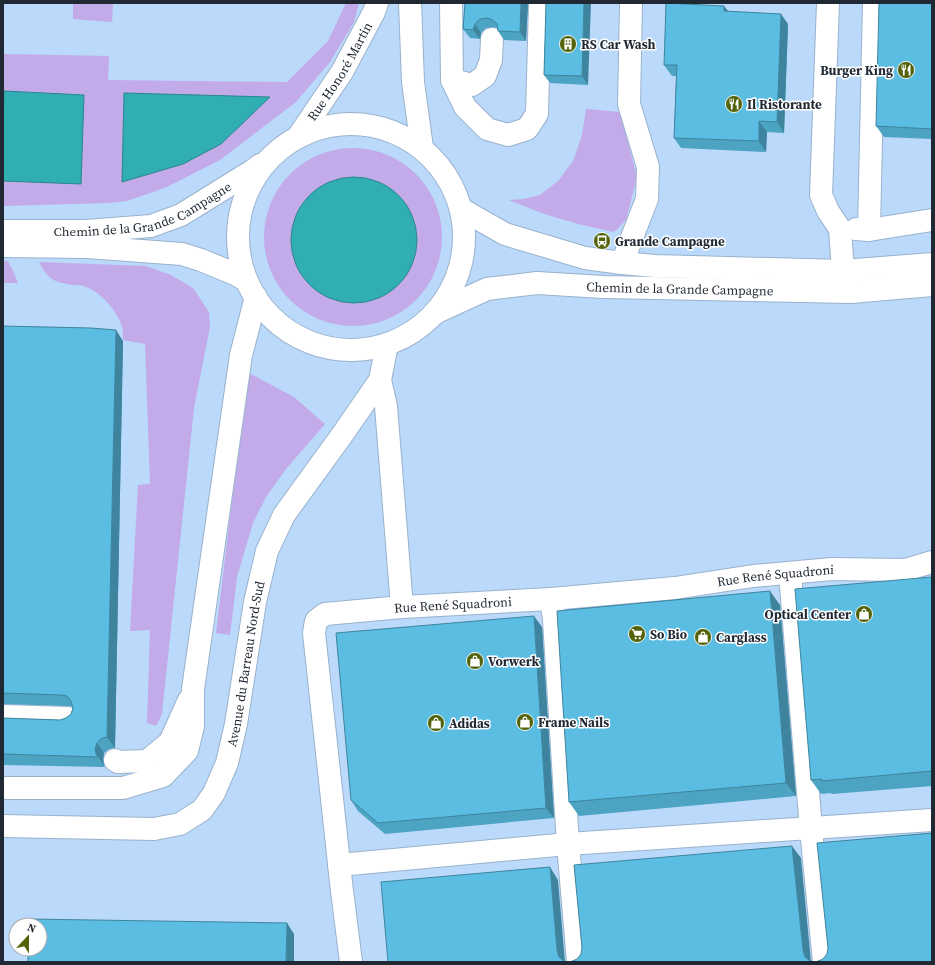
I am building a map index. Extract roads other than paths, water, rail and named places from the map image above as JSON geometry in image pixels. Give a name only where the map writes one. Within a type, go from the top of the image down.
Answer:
[{"type":"street","name":"Rue Honoré Martin","points":[[298,137],[342,72],[374,12],[377,3]]},
{"type":"street","points":[[410,3],[413,82],[422,148]]},
{"type":"street","points":[[451,3],[452,80],[465,107],[487,128],[508,135],[527,128],[537,114],[540,4]]},
{"type":"street","points":[[622,263],[647,199],[648,175],[648,167],[629,104],[631,3]]},
{"type":"street","points":[[828,3],[821,195],[828,211],[840,228],[843,271]]},
{"type":"street","points":[[870,230],[874,3]]},
{"type":"street","points":[[452,80],[472,85],[485,76],[491,60],[492,39]]},
{"type":"street","points":[[271,156],[251,184],[240,215],[238,249],[251,289],[275,320],[299,337],[328,347],[358,350],[387,344],[412,332],[434,315],[455,283],[464,247],[461,209],[447,175],[422,148],[394,132],[362,124],[329,126],[298,137]]},
{"type":"street","name":"Chemin de la Grande Campagne","points":[[3,231],[86,231],[150,226],[181,215],[252,171],[283,146],[298,137]]},
{"type":"street","name":"Chemin de la Grande Campagne","points":[[461,209],[505,234],[585,258],[622,263],[655,266],[843,271],[932,264]]},
{"type":"street","points":[[840,228],[870,230],[932,220]]},
{"type":"street","name":"Chemin de la Grande Campagne","points":[[3,246],[87,247],[182,254],[235,274],[251,289]]},
{"type":"street","name":"Chemin de la Grande Campagne","points":[[434,315],[439,311],[487,290],[537,283],[603,287],[851,292],[932,285]]},
{"type":"street","points":[[3,788],[123,788],[164,776],[187,751],[193,726],[193,689],[251,289]]},
{"type":"street","name":"Avenue du Barreau Nord-Sud","points":[[3,826],[154,828],[180,824],[202,810],[214,793],[226,763],[236,724],[255,602],[267,551],[284,514],[380,380],[387,344]]},
{"type":"street","points":[[380,380],[386,406],[402,607]]},
{"type":"street","name":"Rue René Squadroni","points":[[351,962],[314,633],[316,621],[325,614],[402,607],[551,600],[675,588],[753,576],[790,574],[832,569],[905,570],[932,562]]},
{"type":"street","points":[[790,574],[811,829],[824,962]]},
{"type":"street","points":[[551,600],[554,620],[568,844],[578,962]]},
{"type":"street","points":[[115,760],[118,762],[147,762],[170,742],[193,689]]},
{"type":"street","points":[[3,716],[68,718]]},
{"type":"street","points":[[339,865],[568,844],[932,820]]},
{"type":"place","name":"RS Car Wash","points":[[568,44]]},
{"type":"place","name":"Burger King","points":[[906,70]]},
{"type":"place","name":"Il Ristorante","points":[[734,104]]},
{"type":"place","name":"Grande Campagne","points":[[602,241]]},
{"type":"place","name":"Optical Center","points":[[864,614]]},
{"type":"place","name":"So Bio","points":[[637,634]]},
{"type":"place","name":"Carglass","points":[[703,637]]},
{"type":"place","name":"Vorwerk","points":[[475,661]]},
{"type":"place","name":"Frame Nails","points":[[525,722]]},
{"type":"place","name":"Adidas","points":[[436,723]]}]
